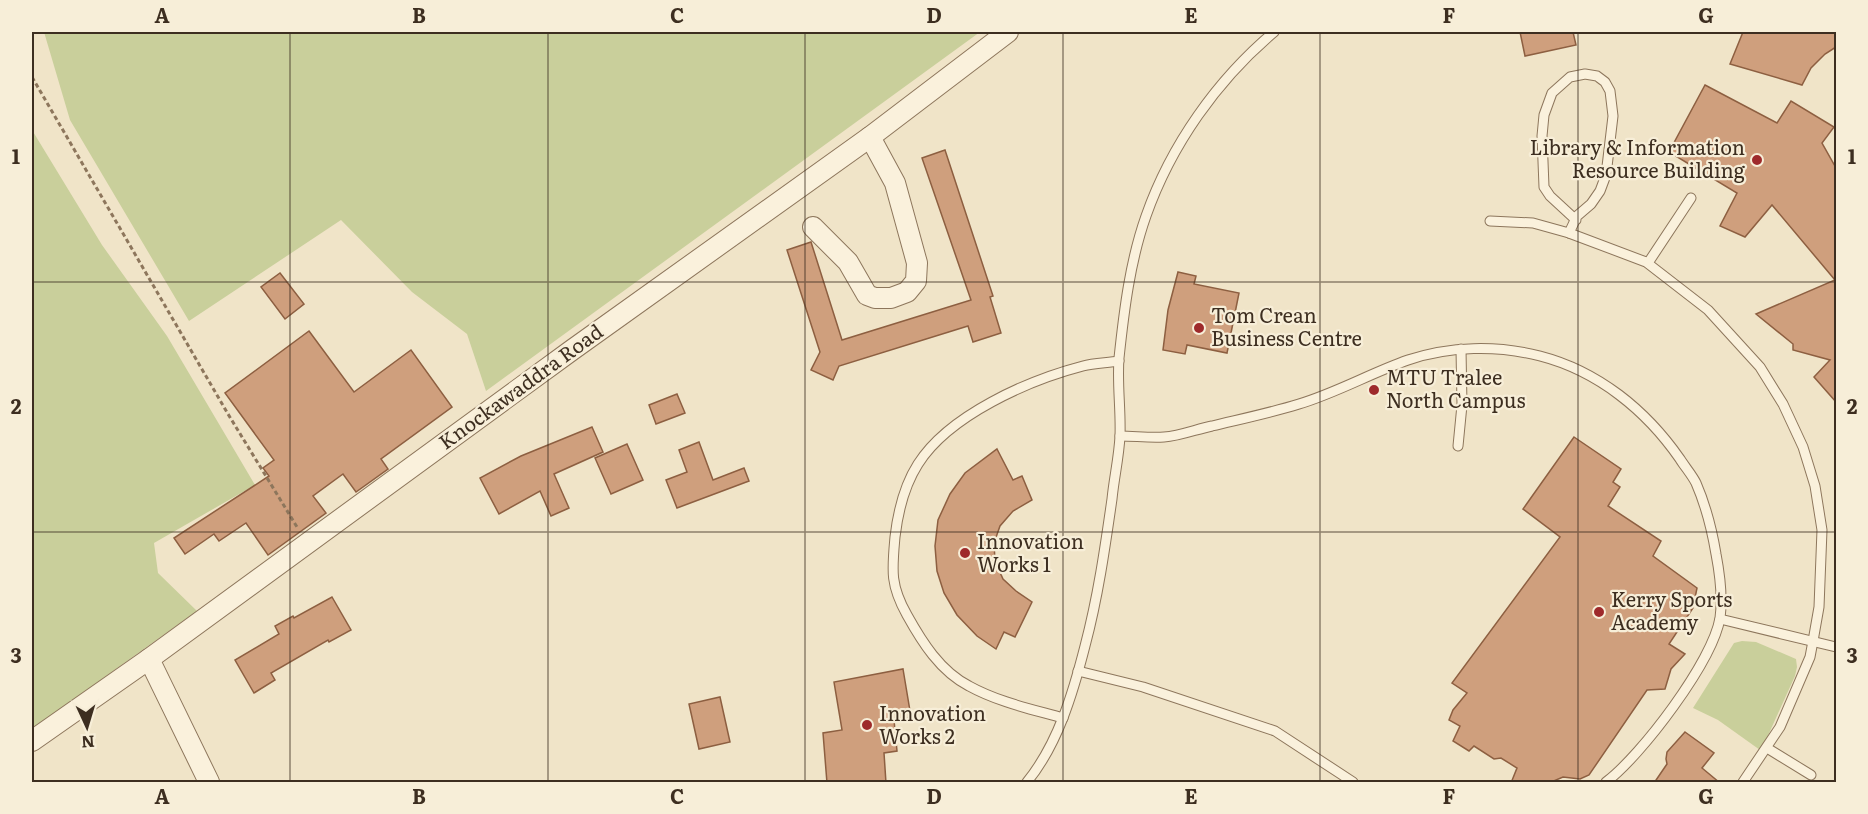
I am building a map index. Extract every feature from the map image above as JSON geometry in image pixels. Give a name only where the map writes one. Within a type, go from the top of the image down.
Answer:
[{"type":"street","name":"Knockawaddra Road","points":[[32,741],[149,659],[572,350],[870,137],[1008,32]]},
{"type":"street","points":[[813,227],[848,262],[867,295],[875,298],[891,298],[907,292],[916,281],[917,263],[895,183],[870,137]]},
{"type":"street","points":[[149,659],[209,783]]},
{"type":"lane","points":[[1027,783],[1041,765],[1063,718],[1093,616],[1104,559],[1120,436],[1119,361],[1131,274],[1146,216],[1172,160],[1203,106],[1250,52],[1274,32]]},
{"type":"lane","points":[[1569,233],[1576,220],[1600,191],[1606,174],[1613,116],[1610,91],[1605,82],[1597,76],[1586,74],[1570,77],[1552,93],[1544,114],[1542,136],[1544,187],[1550,196],[1576,220]]},
{"type":"lane","points":[[1648,263],[1690,198]]},
{"type":"lane","points":[[1490,221],[1533,223],[1569,233],[1648,263],[1708,310],[1760,367],[1783,404],[1803,447],[1815,486],[1822,530],[1818,607],[1813,641],[1810,657],[1780,727],[1743,783]]},
{"type":"lane","points":[[1458,446],[1462,405],[1461,349]]},
{"type":"lane","points":[[1120,436],[1165,437],[1299,404],[1408,360],[1446,350],[1497,350],[1538,356],[1564,364],[1595,379],[1621,396],[1647,417],[1664,435],[1695,481],[1708,514],[1721,586],[1720,620],[1696,673],[1648,740],[1606,783]]},
{"type":"lane","points":[[1063,718],[1015,705],[967,685],[937,660],[920,639],[899,602],[891,575],[896,525],[902,499],[918,463],[946,432],[994,400],[1029,383],[1085,365],[1119,361]]},
{"type":"lane","points":[[1720,620],[1836,647]]},
{"type":"lane","points":[[1078,671],[1143,687],[1275,731],[1353,783]]},
{"type":"lane","points":[[1767,748],[1811,774]]},
{"type":"path","points":[[32,77],[228,414],[307,544]]},
{"type":"green space","points":[[44,32],[980,32],[486,391],[467,334],[412,292],[341,220],[189,321],[70,120]]},
{"type":"green space","points":[[32,130],[102,245],[167,336],[255,485],[154,543],[158,573],[197,611],[32,729]]},
{"type":"green space","points":[[1756,642],[1796,659],[1795,676],[1760,750],[1718,720],[1693,708],[1734,643]]},
{"type":"building","points":[[1520,32],[1573,32],[1576,45],[1525,56]]},
{"type":"building","points":[[1743,32],[1836,32],[1836,47],[1811,68],[1802,85],[1730,64]]},
{"type":"building","name":"Library & Information Resource Building","points":[[1705,85],[1777,123],[1791,101],[1834,127],[1822,143],[1836,168],[1836,402],[1814,377],[1830,360],[1793,350],[1793,344],[1756,314],[1835,280],[1772,205],[1745,237],[1720,226],[1737,193],[1669,152]]},
{"type":"building","points":[[945,150],[993,296],[990,297],[1001,333],[973,342],[968,326],[839,366],[833,380],[811,370],[820,352],[787,250],[811,242],[842,340],[971,300],[922,158]]},
{"type":"building","name":"Tom Crean Business Centre","points":[[1178,272],[1196,276],[1194,284],[1239,293],[1227,353],[1187,345],[1185,354],[1163,350],[1168,310]]},
{"type":"building","points":[[280,273],[304,304],[285,319],[261,287]]},
{"type":"building","points":[[309,331],[354,392],[411,350],[452,407],[381,459],[388,469],[356,492],[343,474],[313,496],[326,513],[268,555],[246,523],[219,541],[214,534],[185,554],[174,538],[269,476],[263,468],[274,460],[225,393]]},
{"type":"building","points":[[677,394],[685,413],[656,424],[649,405]]},
{"type":"building","points":[[592,427],[603,452],[554,474],[569,508],[551,516],[540,491],[499,514],[480,478],[521,456]]},
{"type":"building","name":"Kerry Sports Academy","points":[[1574,437],[1621,469],[1613,482],[1620,487],[1608,506],[1661,541],[1653,556],[1697,588],[1693,608],[1669,644],[1685,654],[1671,669],[1665,689],[1647,690],[1589,775],[1580,779],[1563,777],[1549,783],[1511,783],[1517,768],[1501,758],[1494,759],[1474,746],[1469,751],[1453,741],[1460,726],[1449,720],[1453,710],[1467,693],[1452,683],[1560,537],[1523,509]]},
{"type":"building","points":[[699,442],[713,480],[744,468],[749,481],[677,508],[666,480],[687,472],[679,450]]},
{"type":"building","points":[[627,444],[643,480],[611,494],[595,458]]},
{"type":"building","name":"Innovation Works 1","points":[[997,449],[1013,480],[1022,476],[1032,500],[1013,511],[1000,526],[994,543],[995,561],[1003,579],[1032,602],[1015,637],[1004,632],[996,649],[977,636],[957,615],[944,593],[937,571],[935,546],[938,520],[950,494],[965,473]]},
{"type":"building","points":[[332,597],[351,630],[329,642],[328,640],[271,673],[275,680],[254,693],[235,660],[279,634],[275,626]]},
{"type":"building","name":"Innovation Works 2","points":[[903,669],[911,717],[894,720],[897,751],[884,753],[886,783],[827,783],[823,733],[842,730],[834,682]]},
{"type":"building","points":[[720,697],[730,742],[699,749],[689,704]]},
{"type":"building","points":[[1685,732],[1714,753],[1702,768],[1720,783],[1654,783],[1667,764],[1667,752]]},
{"type":"place","name":"Library & Information Resource Building","points":[[1757,160]]},
{"type":"place","name":"Tom Crean Business Centre","points":[[1199,328]]},
{"type":"place","name":"MTU Tralee North Campus","points":[[1374,390]]},
{"type":"place","name":"Innovation Works 1","points":[[965,553]]},
{"type":"place","name":"Kerry Sports Academy","points":[[1599,612]]},
{"type":"place","name":"Innovation Works 2","points":[[867,725]]}]
